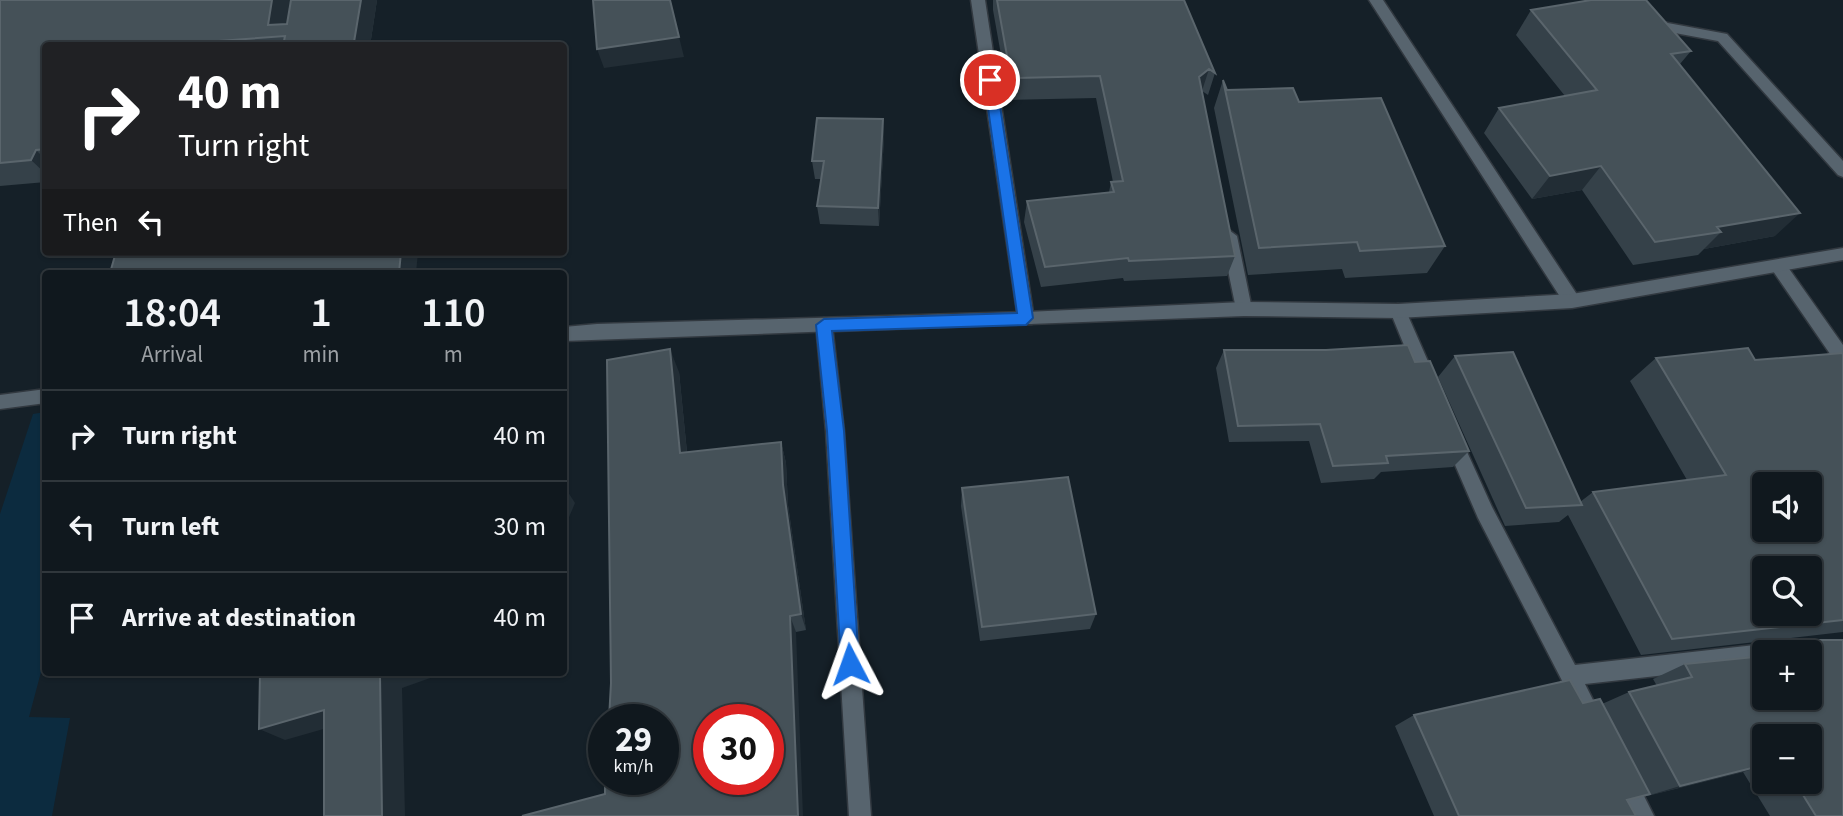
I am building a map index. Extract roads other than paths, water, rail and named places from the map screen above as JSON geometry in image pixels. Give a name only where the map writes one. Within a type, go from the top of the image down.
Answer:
[{"type":"main road","points":[[978,0],[1026,318]]},
{"type":"main road","points":[[1376,0],[1572,300]]},
{"type":"main road","points":[[1633,0],[1653,24],[1722,37],[1843,171]]},
{"type":"main road","points":[[1225,217],[1244,309]]},
{"type":"main road","points":[[567,334],[1244,309],[1398,312],[1572,300],[1779,267],[1843,254]]},
{"type":"main road","points":[[1779,267],[1843,359]]},
{"type":"main road","points":[[1398,312],[1436,399]]},
{"type":"main road","points":[[824,325],[835,431],[860,816]]},
{"type":"main road","points":[[0,402],[42,397]]},
{"type":"main road","points":[[1447,424],[1485,512],[1600,734]]},
{"type":"main road","points":[[1570,676],[1752,655]]},
{"type":"main road","points":[[1612,757],[1643,816]]}]
